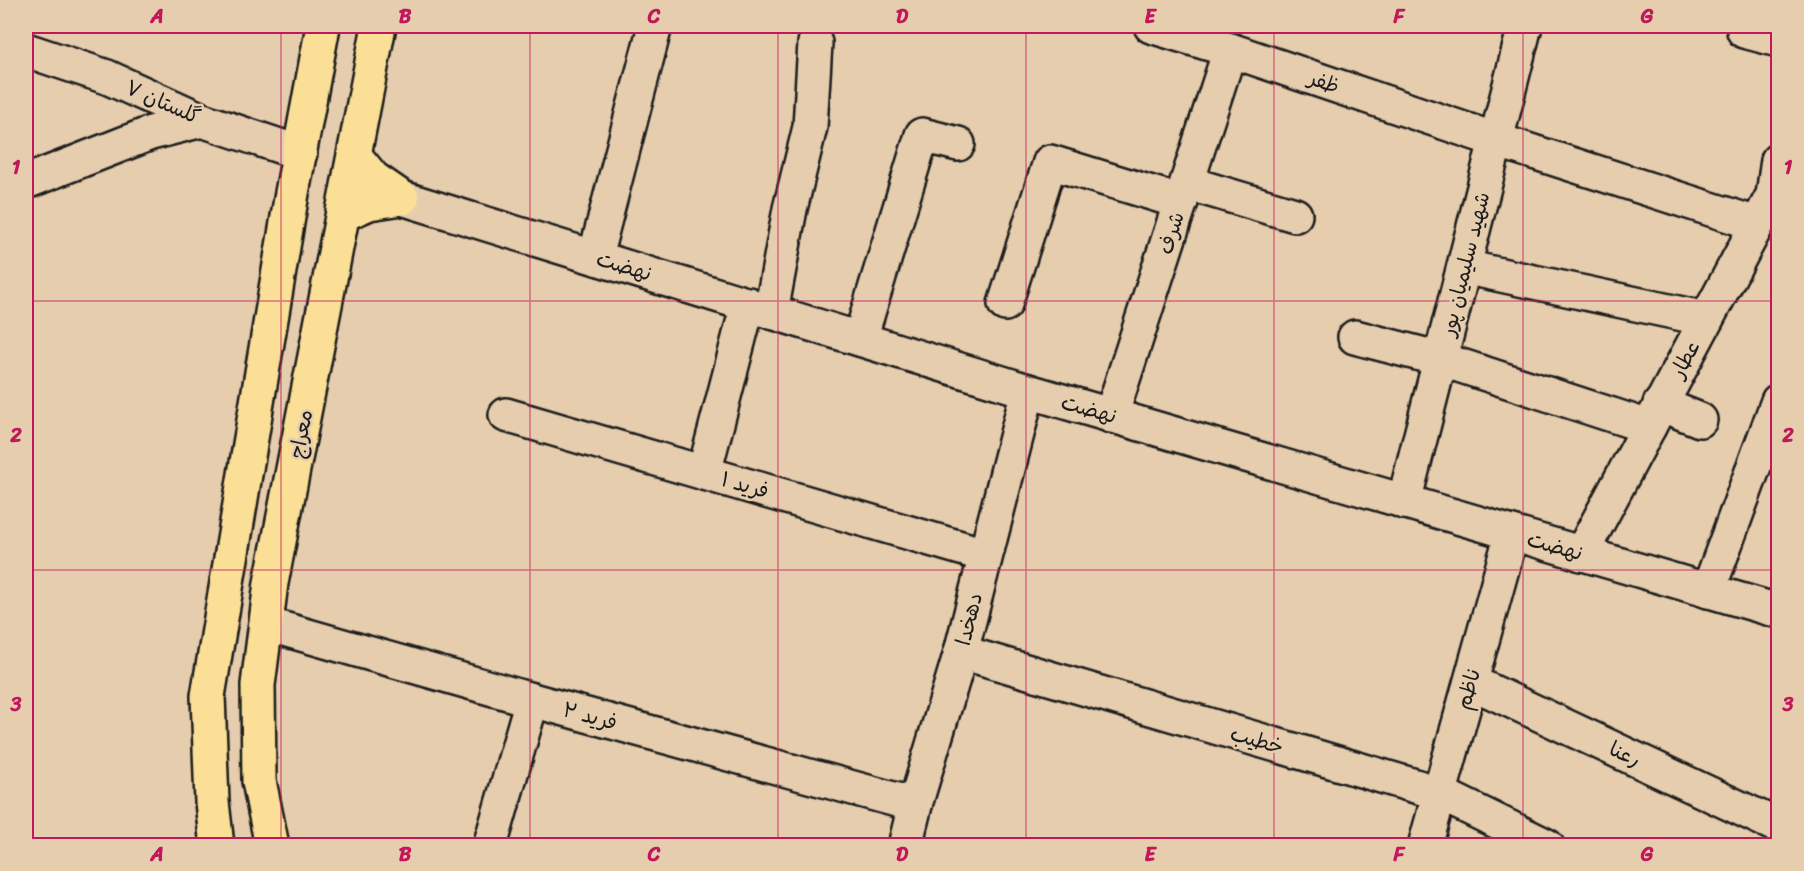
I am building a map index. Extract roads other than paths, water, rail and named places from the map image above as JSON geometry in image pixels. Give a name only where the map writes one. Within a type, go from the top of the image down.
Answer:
[{"type":"main road","points":[[217,846],[212,802],[208,696],[323,26]]},
{"type":"main road","name":"معراج","points":[[272,846],[259,781],[258,685],[272,583],[379,26]]},
{"type":"main road","points":[[355,156],[373,178],[402,198]]},
{"type":"main road","points":[[344,214],[369,203],[402,198]]},
{"type":"street","points":[[595,257],[655,26]]},
{"type":"street","name":"ظفر","points":[[1151,26],[1757,224]]},
{"type":"street","name":"شهید سلیمیان پور","points":[[1404,501],[1525,26]]},
{"type":"street","points":[[1744,32],[1779,40]]},
{"type":"street","points":[[704,472],[790,209],[810,127],[815,43]]},
{"type":"street","name":"گلستان ۷","points":[[26,50],[107,77],[202,120],[300,153]]},
{"type":"street","name":"شرف","points":[[1111,416],[1230,50]]},
{"type":"street","points":[[26,182],[151,133],[202,120]]},
{"type":"street","points":[[860,339],[922,135],[958,144]]},
{"type":"street","name":"عطار","points":[[1581,554],[1757,224],[1776,195],[1779,160]]},
{"type":"street","points":[[1005,304],[1050,162],[1295,215]]},
{"type":"street","name":"نهضت","points":[[402,198],[1111,416],[1779,611]]},
{"type":"street","points":[[1464,267],[1706,319]]},
{"type":"street","points":[[1355,337],[1655,416],[1700,420]]},
{"type":"street","name":"دهخدا","points":[[905,846],[961,652],[1028,391]]},
{"type":"street","points":[[1708,591],[1779,401]]},
{"type":"street","name":"فرید ۱","points":[[506,415],[985,555]]},
{"type":"street","name":"ناظم","points":[[1425,846],[1512,533]]},
{"type":"street","name":"فرید ۲","points":[[266,624],[915,805]]},
{"type":"street","name":"خطیب","points":[[961,652],[1439,794],[1547,846]]},
{"type":"street","name":"رعنا","points":[[1471,682],[1779,826]]},
{"type":"street","points":[[490,846],[532,700]]}]
